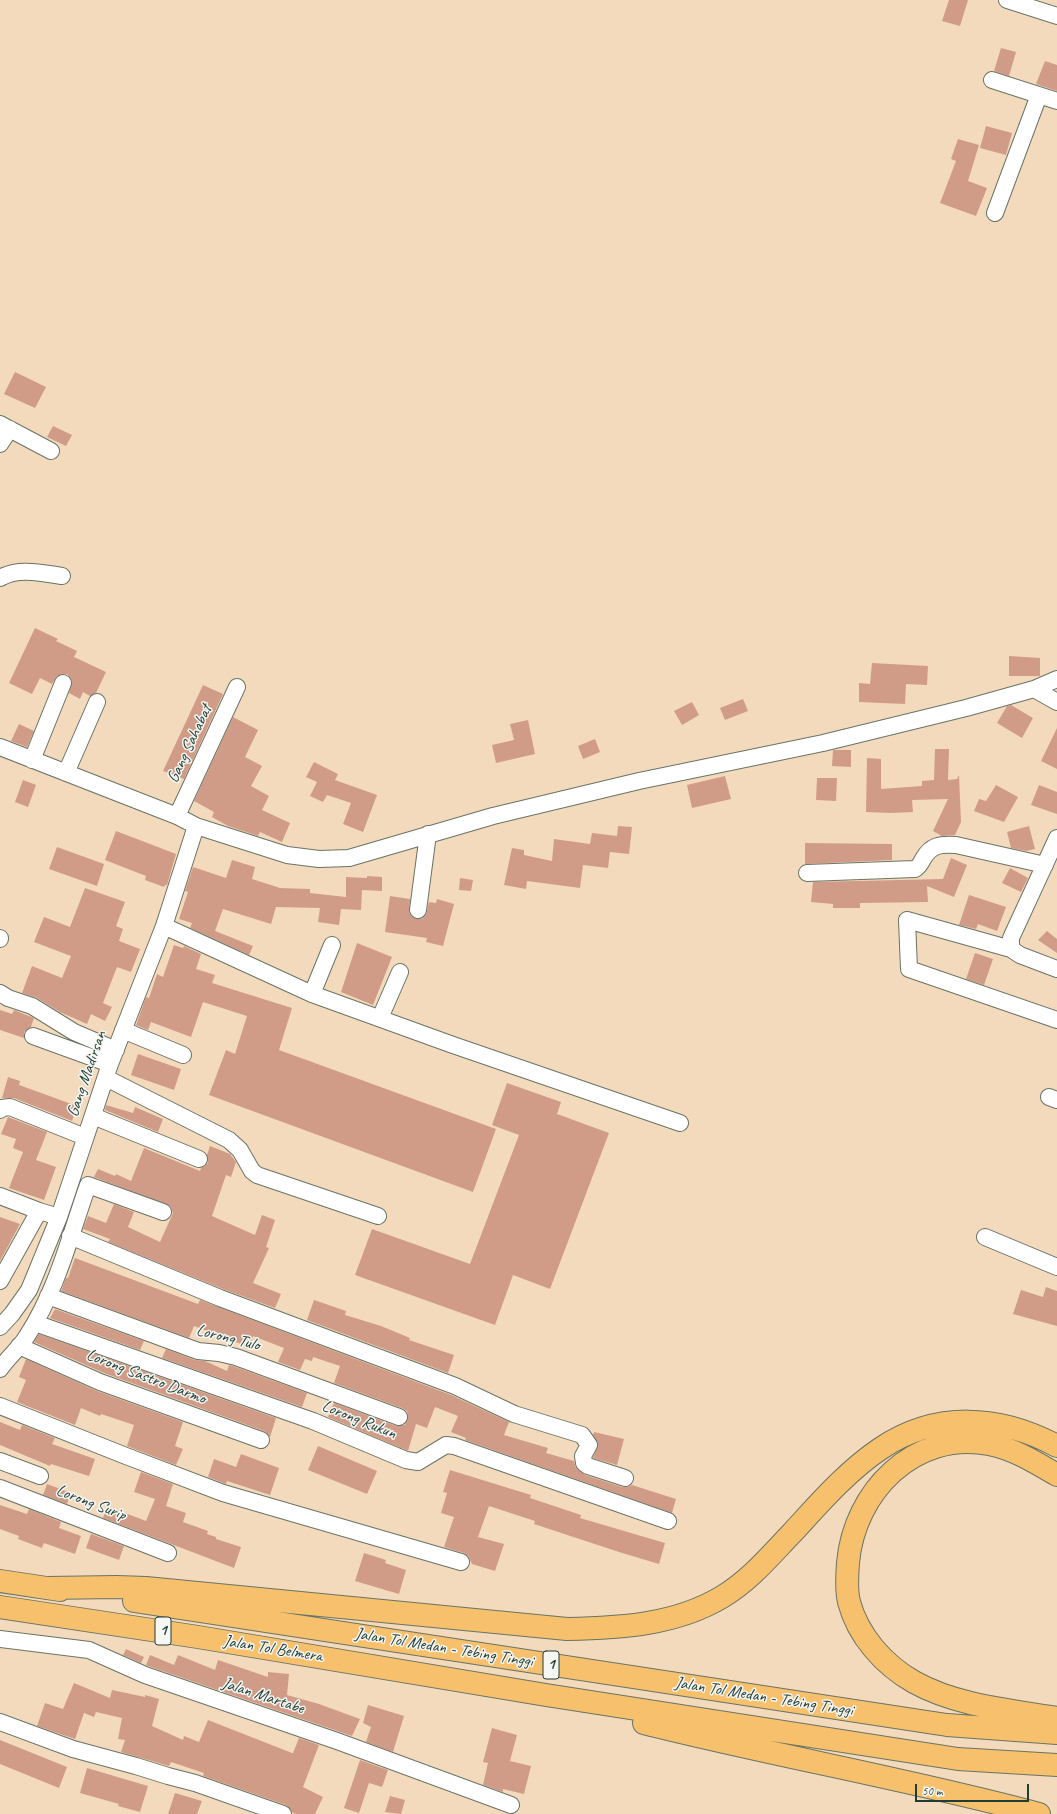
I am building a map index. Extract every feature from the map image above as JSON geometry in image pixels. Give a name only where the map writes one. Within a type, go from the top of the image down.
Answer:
[{"type":"highway","points":[[46,1588],[146,1588],[560,1629],[606,1628],[640,1625],[687,1614],[722,1597],[738,1586],[754,1572],[855,1469],[880,1449],[899,1437],[923,1428],[944,1423],[969,1421],[995,1423],[1022,1430],[1057,1446]]},
{"type":"highway","points":[[1057,1475],[1013,1450],[988,1444],[965,1442],[940,1445],[919,1453],[900,1464],[886,1477],[874,1492],[863,1510],[854,1533],[849,1555],[847,1578],[849,1601],[854,1615],[871,1647],[893,1667],[914,1682],[942,1695],[994,1708],[1057,1718]]},
{"type":"highway","name":"1","points":[[0,1581],[46,1588]]},
{"type":"highway","name":"Jalan Tol Medan - Tebing Tinggi","points":[[46,1588],[947,1725],[1057,1733]]},
{"type":"highway","name":"Jalan Tol Belmera","points":[[0,1607],[198,1637],[546,1696]]},
{"type":"highway","points":[[546,1696],[681,1733],[964,1794],[1039,1814]]},
{"type":"highway","name":"Jalan Tol Medan - Tebing Tinggi","points":[[546,1696],[958,1758],[1057,1765]]},
{"type":"street","points":[[1007,0],[1057,16]]},
{"type":"street","points":[[992,80],[1057,100]]},
{"type":"street","points":[[995,213],[1039,95]]},
{"type":"street","points":[[0,444],[5,426],[51,451]]},
{"type":"street","points":[[0,578],[7,574],[26,572],[62,576]]},
{"type":"street","points":[[0,747],[177,816],[196,826],[287,855],[319,859],[349,858],[493,816],[640,781],[823,743],[1034,689],[1057,679]]},
{"type":"street","points":[[32,760],[63,683]]},
{"type":"street","name":"Gang Sahabat","points":[[177,816],[237,687]]},
{"type":"street","points":[[1034,689],[1057,702]]},
{"type":"street","points":[[66,773],[97,702]]},
{"type":"street","name":"Gang Madirsan","points":[[0,1327],[12,1314],[29,1290],[59,1217],[85,1136],[123,1030],[164,926],[196,826]]},
{"type":"street","points":[[418,910],[428,834]]},
{"type":"street","points":[[1011,949],[1011,938],[1057,838]]},
{"type":"street","points":[[808,873],[915,869],[919,867],[929,850],[936,845],[942,844],[956,845],[1045,865]]},
{"type":"street","points":[[1057,969],[1020,955],[1011,949],[907,920],[909,969],[1057,1020]]},
{"type":"street","points":[[164,926],[312,994],[680,1123]]},
{"type":"street","points":[[312,994],[332,945]]},
{"type":"street","points":[[380,1018],[400,972]]},
{"type":"street","points":[[0,994],[32,1006],[74,1032],[111,1064],[229,1140],[240,1150],[252,1171],[257,1175],[378,1216]]},
{"type":"street","points":[[123,1030],[183,1055]]},
{"type":"street","points":[[33,1036],[111,1064]]},
{"type":"street","points":[[0,1110],[5,1106],[10,1107],[85,1136]]},
{"type":"street","points":[[93,1116],[199,1159]]},
{"type":"street","points":[[71,1179],[164,1212]]},
{"type":"street","points":[[0,1369],[27,1336],[54,1285],[88,1185]]},
{"type":"street","points":[[0,1196],[59,1217]]},
{"type":"street","points":[[0,1281],[39,1211]]},
{"type":"street","points":[[70,1236],[220,1298],[455,1386],[514,1414],[582,1435],[589,1445],[583,1456],[584,1462],[595,1468],[625,1478]]},
{"type":"street","points":[[985,1237],[1057,1267]]},
{"type":"street","name":"Lorong Tulo","points":[[48,1296],[198,1351],[219,1353],[236,1357],[399,1417]]},
{"type":"street","name":"Lorong Rukun","points":[[34,1323],[313,1421],[406,1460],[418,1462],[446,1445],[454,1446],[668,1520]]},
{"type":"street","name":"Lorong Sastro Darmo","points":[[19,1346],[100,1382],[261,1440]]},
{"type":"street","points":[[0,1406],[223,1493],[461,1562]]},
{"type":"street","points":[[0,1461],[40,1476]]},
{"type":"street","name":"Lorong Surip","points":[[0,1488],[168,1552]]},
{"type":"street","name":"Jalan Martabe","points":[[0,1640],[89,1650],[152,1678],[337,1741],[511,1805]]},
{"type":"street","points":[[0,1722],[73,1749],[195,1783],[283,1814]]},
{"type":"building","points":[[949,0],[968,0],[960,26],[942,21]]},
{"type":"building","points":[[1001,48],[1016,52],[1009,76],[994,71]]},
{"type":"building","points":[[1045,61],[1057,65],[1057,91],[1036,84]]},
{"type":"building","points":[[986,126],[1012,133],[1006,155],[980,148]]},
{"type":"building","points":[[958,139],[979,145],[968,181],[987,188],[976,216],[940,203],[956,161],[951,159]]},
{"type":"building","points":[[15,372],[46,387],[35,408],[4,394]]},
{"type":"building","points":[[53,426],[72,435],[66,446],[47,437]]},
{"type":"building","points":[[35,628],[58,639],[56,641],[77,651],[74,657],[106,672],[96,693],[90,696],[83,692],[80,699],[69,693],[72,681],[67,674],[57,676],[52,684],[40,678],[32,694],[9,683]]},
{"type":"building","points":[[1009,656],[1040,658],[1040,676],[1009,676]]},
{"type":"building","points":[[872,663],[928,666],[927,685],[906,684],[905,704],[859,702],[859,683],[870,684]]},
{"type":"building","points":[[203,685],[223,694],[184,779],[163,771]]},
{"type":"building","points":[[743,699],[748,711],[725,720],[720,708]]},
{"type":"building","points":[[692,702],[699,715],[682,725],[674,711]]},
{"type":"building","points":[[1011,705],[1033,718],[1022,738],[997,723],[1007,706]]},
{"type":"building","points":[[233,717],[258,730],[245,757],[262,766],[251,786],[269,796],[262,810],[290,823],[282,842],[260,832],[258,836],[228,826],[212,817],[214,812],[194,801]]},
{"type":"building","points":[[528,720],[535,754],[496,763],[492,745],[514,740],[510,724]]},
{"type":"building","points":[[19,724],[34,731],[27,747],[11,741]]},
{"type":"building","points":[[1057,728],[1057,769],[1041,761]]},
{"type":"building","points":[[595,739],[600,752],[583,759],[578,746]]},
{"type":"building","points":[[935,749],[949,749],[948,780],[957,779],[959,775],[961,822],[955,835],[942,836],[933,831],[948,799],[912,800],[913,812],[866,812],[867,758],[881,759],[881,789],[922,786],[922,781],[934,780]]},
{"type":"building","points":[[833,750],[851,750],[851,767],[832,766]]},
{"type":"building","points":[[314,762],[338,774],[335,780],[377,795],[363,832],[343,824],[351,803],[327,795],[323,802],[310,796],[317,782],[306,777]]},
{"type":"building","points":[[725,776],[731,799],[692,808],[687,785]]},
{"type":"building","points":[[817,778],[837,778],[836,801],[816,800]]},
{"type":"building","points":[[23,780],[36,785],[28,807],[15,802]]},
{"type":"building","points":[[996,785],[1018,797],[1004,822],[974,811],[979,799],[986,801]]},
{"type":"building","points":[[1039,785],[1057,792],[1057,814],[1031,805]]},
{"type":"building","points":[[618,826],[632,827],[629,854],[610,852],[608,868],[583,865],[580,888],[527,881],[526,889],[504,885],[512,848],[524,850],[524,855],[552,861],[554,839],[590,844],[592,833],[617,836]]},
{"type":"building","points":[[1029,826],[1035,849],[1026,851],[1011,848],[1007,832]]},
{"type":"building","points":[[116,831],[176,854],[167,885],[164,887],[145,880],[146,876],[105,860]]},
{"type":"building","points":[[805,843],[892,844],[892,860],[805,864]]},
{"type":"building","points":[[57,847],[104,864],[97,886],[49,869]]},
{"type":"building","points":[[951,858],[967,865],[954,897],[927,886],[928,902],[860,903],[860,908],[833,908],[833,904],[811,902],[813,882],[943,879]]},
{"type":"building","points":[[232,860],[255,867],[252,879],[280,888],[310,889],[310,893],[346,897],[346,877],[367,878],[367,876],[382,877],[382,891],[362,890],[361,910],[341,909],[339,925],[318,922],[320,908],[276,907],[271,924],[223,909],[215,931],[253,946],[249,955],[190,928],[192,923],[179,919],[188,892],[185,891],[193,867],[226,878]]},
{"type":"building","points":[[1010,868],[1028,878],[1021,892],[1002,883]]},
{"type":"building","points":[[460,878],[473,880],[471,891],[459,890]]},
{"type":"building","points":[[85,888],[125,902],[116,926],[123,929],[119,941],[140,949],[131,972],[117,967],[103,1003],[112,1007],[105,1021],[91,1014],[87,1024],[60,1012],[37,998],[22,993],[32,966],[62,978],[71,956],[34,942],[44,917],[70,927]]},
{"type":"building","points":[[969,895],[1006,907],[997,931],[978,924],[976,929],[959,925]]},
{"type":"building","points":[[390,896],[410,899],[409,913],[412,917],[417,919],[422,919],[426,915],[429,902],[436,903],[437,899],[454,904],[443,946],[426,942],[427,938],[385,932]]},
{"type":"building","points":[[1047,931],[1057,939],[1057,953],[1038,940]]},
{"type":"building","points":[[357,943],[392,957],[373,1005],[341,992]]},
{"type":"building","points":[[174,945],[183,948],[184,946],[201,954],[196,969],[215,975],[212,983],[292,1008],[279,1050],[496,1129],[473,1192],[209,1095],[226,1050],[235,1054],[247,1016],[203,1002],[191,1037],[151,1022],[148,1030],[136,1025],[146,997],[149,998],[157,974],[163,977]]},
{"type":"building","points":[[975,953],[993,959],[984,985],[966,979]]},
{"type":"building","points":[[0,1010],[12,1014],[14,1010],[34,1018],[31,1027],[24,1032],[24,1038],[0,1030]]},
{"type":"building","points":[[138,1054],[181,1069],[174,1090],[131,1075]]},
{"type":"building","points":[[8,1077],[20,1081],[19,1085],[77,1106],[72,1121],[14,1098],[2,1098]]},
{"type":"building","points":[[507,1083],[561,1102],[557,1114],[609,1133],[550,1289],[513,1275],[495,1325],[355,1275],[372,1229],[470,1264],[519,1135],[492,1125]]},
{"type":"building","points":[[106,1105],[133,1113],[135,1107],[163,1119],[158,1132],[105,1110]]},
{"type":"building","points":[[8,1117],[47,1132],[36,1160],[56,1167],[44,1200],[9,1188],[23,1152],[13,1148],[16,1139],[1,1134]]},
{"type":"building","points":[[210,1146],[230,1154],[236,1162],[231,1177],[226,1175],[212,1216],[255,1235],[262,1215],[275,1220],[266,1247],[269,1248],[253,1283],[281,1294],[275,1308],[223,1289],[108,1242],[110,1239],[83,1229],[88,1216],[106,1223],[114,1204],[134,1212],[128,1227],[160,1242],[173,1213],[170,1206],[94,1177],[98,1169],[115,1176],[116,1174],[131,1181],[144,1148],[200,1171],[201,1168],[208,1163],[207,1155]]},
{"type":"building","points":[[0,1217],[20,1224],[0,1261]]},
{"type":"building","points":[[75,1258],[198,1304],[200,1300],[451,1395],[509,1422],[504,1435],[548,1448],[546,1453],[574,1461],[576,1468],[585,1475],[622,1487],[632,1485],[676,1499],[672,1513],[465,1440],[466,1438],[451,1432],[458,1416],[435,1407],[427,1428],[416,1424],[408,1451],[328,1417],[334,1403],[396,1426],[405,1425],[408,1416],[407,1411],[402,1408],[334,1383],[340,1366],[313,1357],[312,1361],[305,1359],[300,1370],[278,1362],[284,1348],[253,1336],[249,1347],[194,1326],[189,1338],[61,1291],[66,1278],[68,1278]]},
{"type":"building","points":[[1046,1287],[1057,1291],[1057,1326],[1013,1314],[1021,1290],[1043,1297]]},
{"type":"building","points":[[314,1300],[346,1311],[345,1315],[381,1326],[410,1338],[409,1340],[454,1355],[448,1373],[307,1320]]},
{"type":"building","points":[[55,1309],[144,1341],[140,1350],[50,1318]]},
{"type":"building","points":[[39,1334],[276,1418],[270,1437],[264,1431],[104,1373],[34,1342]]},
{"type":"building","points":[[166,1349],[195,1360],[205,1361],[227,1371],[229,1365],[233,1366],[307,1393],[302,1407],[162,1358]]},
{"type":"building","points":[[26,1359],[97,1391],[183,1422],[175,1446],[183,1449],[176,1465],[127,1446],[134,1425],[101,1414],[100,1416],[81,1408],[75,1425],[17,1402],[26,1380],[19,1377]]},
{"type":"building","points":[[0,1422],[20,1430],[22,1425],[55,1438],[52,1444],[95,1459],[89,1476],[51,1464],[50,1466],[0,1445]]},
{"type":"building","points":[[594,1432],[624,1439],[617,1465],[593,1458],[598,1445],[593,1435]]},
{"type":"building","points":[[318,1446],[377,1471],[367,1494],[308,1470]]},
{"type":"building","points":[[241,1454],[279,1468],[270,1495],[227,1481],[226,1484],[208,1477],[214,1459],[236,1467]]},
{"type":"building","points":[[450,1470],[531,1495],[530,1498],[581,1515],[580,1518],[665,1543],[659,1564],[534,1524],[535,1521],[489,1506],[478,1537],[504,1544],[495,1571],[472,1564],[468,1556],[464,1553],[444,1547],[454,1517],[441,1513],[447,1493],[443,1492]]},
{"type":"building","points":[[141,1472],[173,1484],[166,1506],[186,1513],[183,1522],[208,1531],[207,1534],[216,1537],[216,1539],[241,1547],[234,1568],[103,1518],[107,1506],[146,1521],[155,1499],[134,1492]]},
{"type":"building","points":[[47,1484],[71,1493],[67,1504],[43,1495]]},
{"type":"building","points":[[0,1505],[27,1514],[29,1509],[61,1522],[59,1528],[81,1536],[75,1554],[44,1543],[42,1548],[18,1539],[19,1536],[0,1529]]},
{"type":"building","points":[[91,1534],[124,1546],[119,1560],[86,1548]]},
{"type":"building","points":[[364,1553],[386,1560],[385,1563],[406,1570],[399,1594],[355,1581]]},
{"type":"building","points":[[126,1649],[144,1657],[141,1663],[123,1655]]},
{"type":"building","points":[[150,1655],[174,1665],[178,1655],[215,1670],[218,1660],[268,1677],[268,1672],[289,1674],[287,1695],[319,1704],[360,1719],[352,1736],[148,1666],[146,1665]]},
{"type":"building","points":[[74,1683],[110,1698],[112,1690],[145,1697],[145,1695],[159,1699],[152,1726],[183,1740],[184,1736],[199,1742],[208,1720],[292,1753],[299,1738],[319,1745],[303,1787],[323,1797],[315,1814],[296,1814],[286,1805],[203,1776],[204,1773],[171,1762],[169,1766],[121,1752],[125,1740],[118,1739],[122,1718],[96,1712],[94,1717],[84,1713],[75,1739],[37,1726],[45,1703],[63,1709]]},
{"type":"building","points":[[368,1705],[404,1716],[393,1752],[366,1742],[371,1727],[363,1723]]},
{"type":"building","points":[[492,1728],[517,1735],[510,1761],[531,1766],[524,1794],[503,1789],[503,1792],[483,1785],[488,1763],[483,1762]]},
{"type":"building","points":[[0,1740],[67,1767],[59,1788],[0,1764]]},
{"type":"building","points":[[360,1760],[388,1770],[382,1787],[369,1783],[359,1813],[344,1808]]},
{"type":"building","points":[[87,1768],[148,1786],[140,1812],[118,1806],[119,1804],[80,1793]]},
{"type":"building","points":[[175,1793],[202,1801],[197,1814],[168,1814]]},
{"type":"building","points":[[390,1796],[405,1800],[401,1814],[385,1812]]}]
